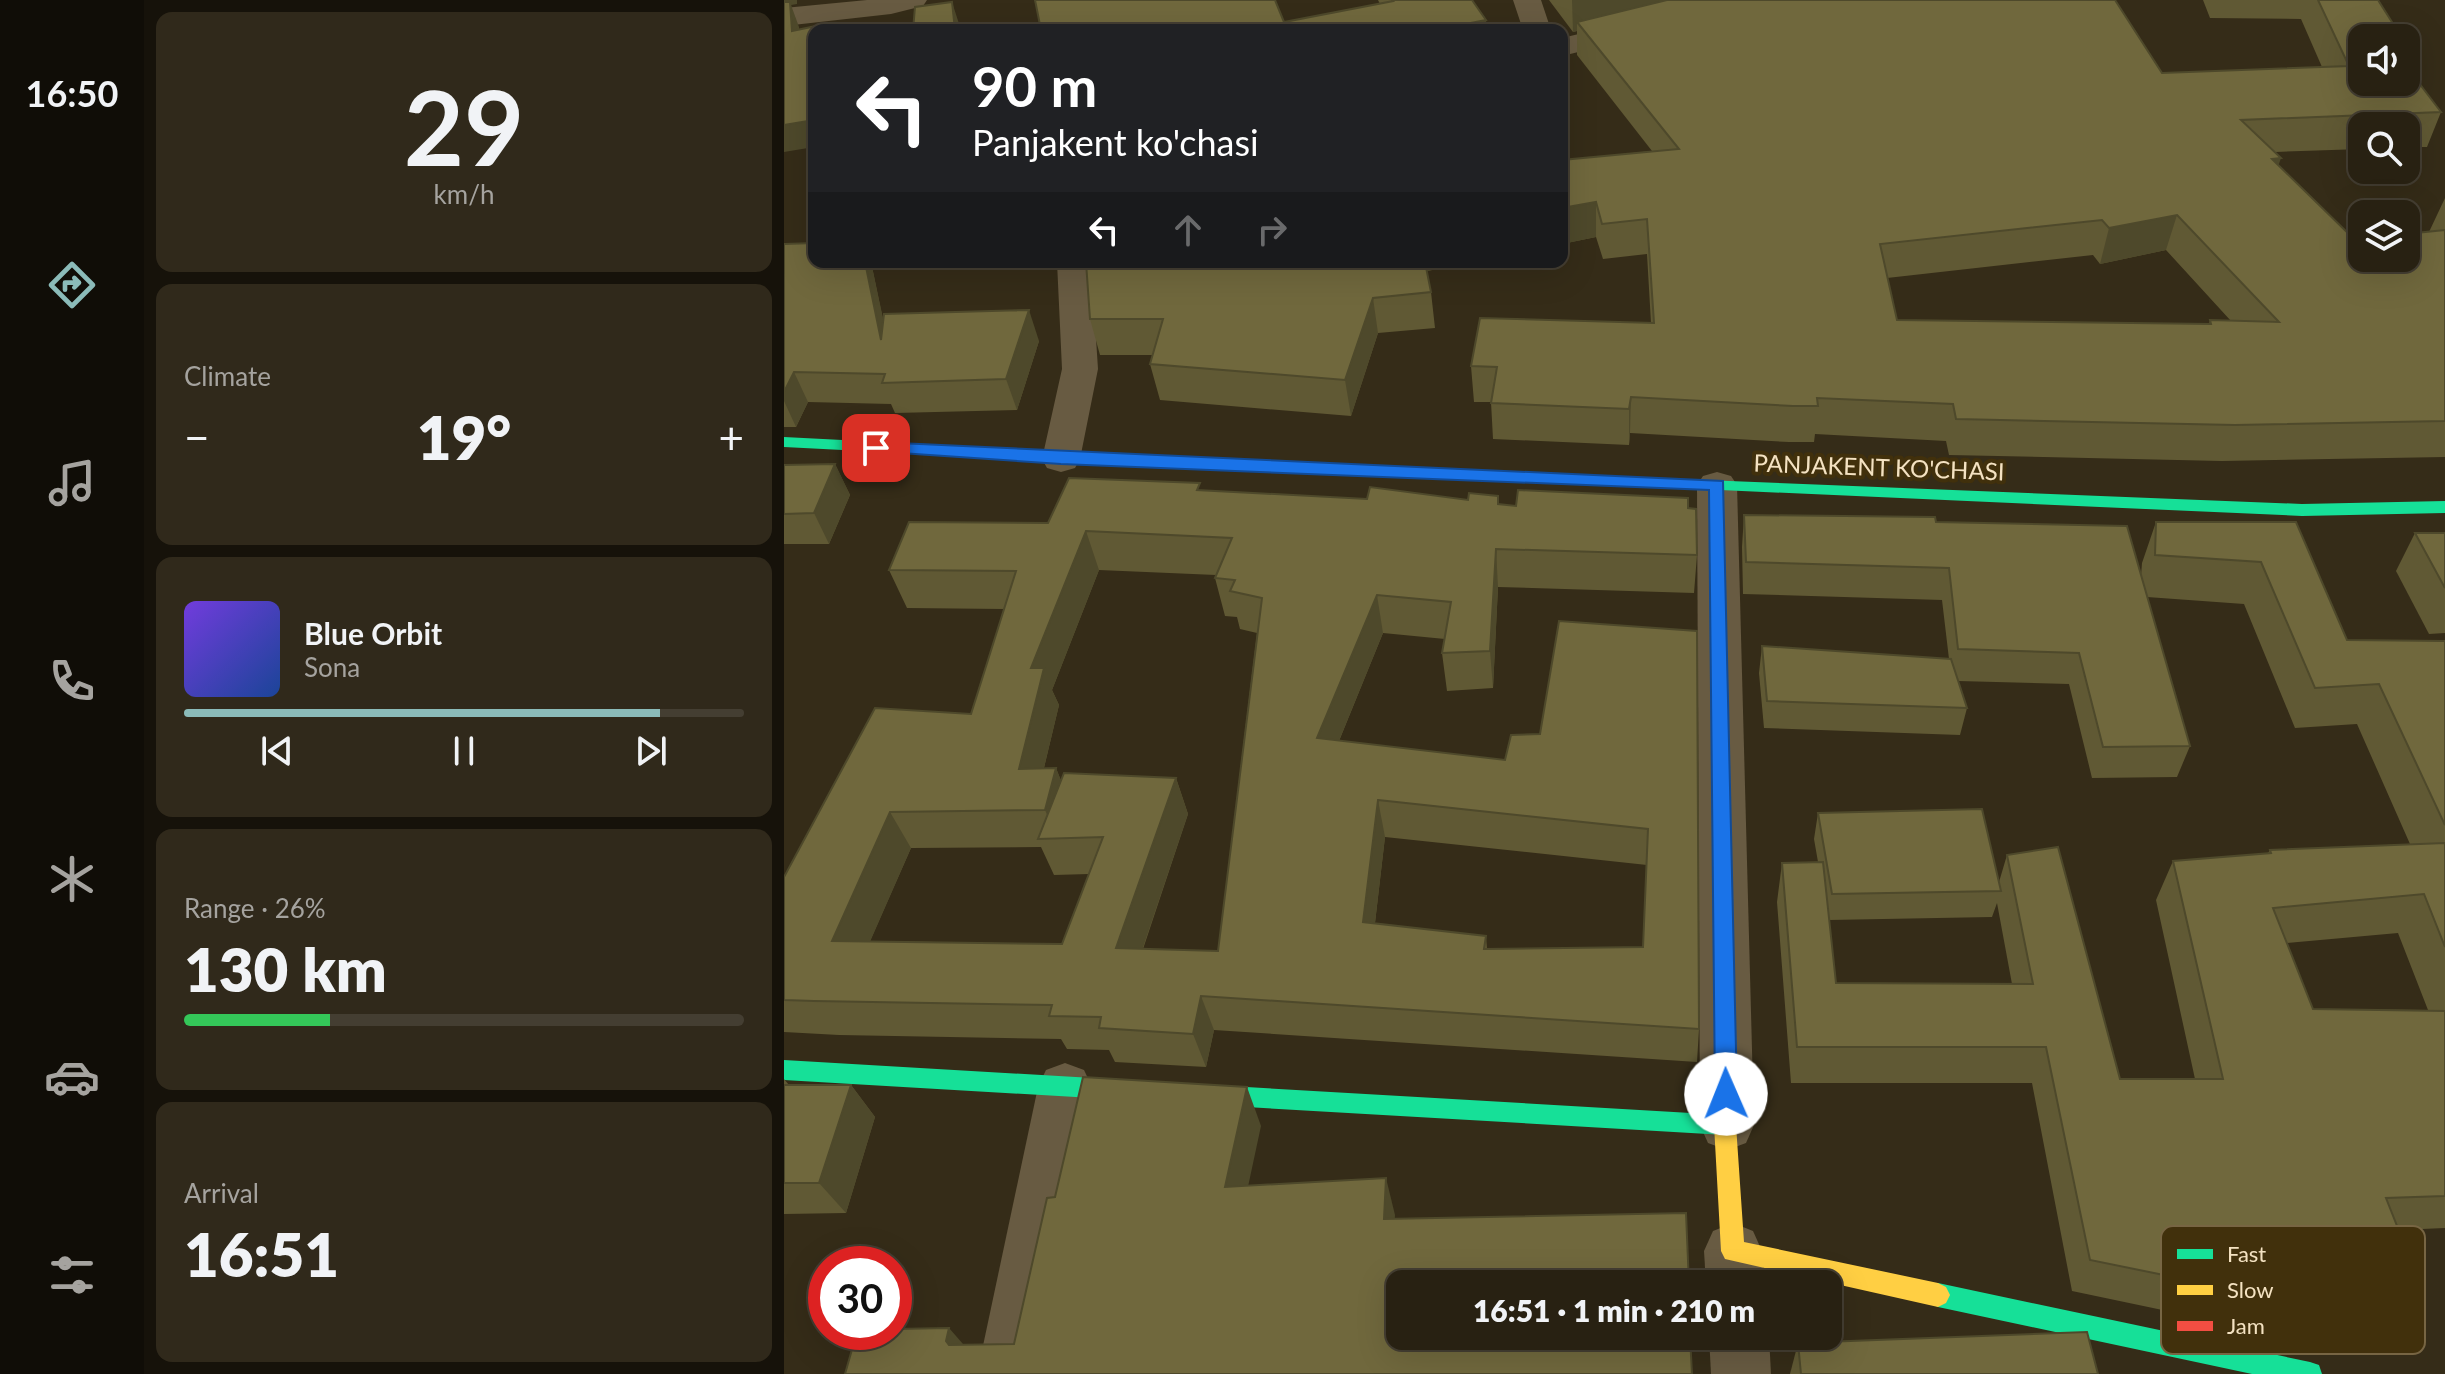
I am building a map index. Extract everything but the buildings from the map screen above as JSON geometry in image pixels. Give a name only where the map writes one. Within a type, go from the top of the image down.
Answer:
[{"type":"main road","name":"PANJAKENT KO'CHASI","points":[[784,442],[1061,459],[2302,510],[2445,507]]},
{"type":"main road","points":[[784,1070],[1727,1125],[1734,1267],[2161,1346]]},
{"type":"main road","points":[[2202,1354],[2310,1374]]},
{"type":"street","points":[[784,17],[891,6],[913,0]]},
{"type":"street","points":[[1527,0],[1535,24]]},
{"type":"street","points":[[1568,46],[1756,0]]},
{"type":"street","points":[[1061,459],[1080,369],[1074,268]]},
{"type":"street","points":[[1717,485],[1727,1125]]},
{"type":"street","points":[[1007,1374],[1065,1087]]},
{"type":"street","points":[[1740,1350],[1741,1374]]},
{"type":"traffic: fast","points":[[784,442],[1333,470]]},
{"type":"traffic: fast","points":[[1704,485],[2302,510],[2445,507]]},
{"type":"traffic: fast","points":[[784,1070],[1725,1125]]},
{"type":"traffic: fast","points":[[1938,1295],[2161,1342]]},
{"type":"traffic: fast","points":[[2216,1354],[2310,1374]]},
{"type":"traffic: slow","points":[[1725,1125],[1733,1251],[1938,1295]]},
{"type":"traffic: jam","points":[[1333,470],[1704,485]]},
{"type":"route","points":[[876,448],[1061,459],[1717,485],[1726,1094]]}]
